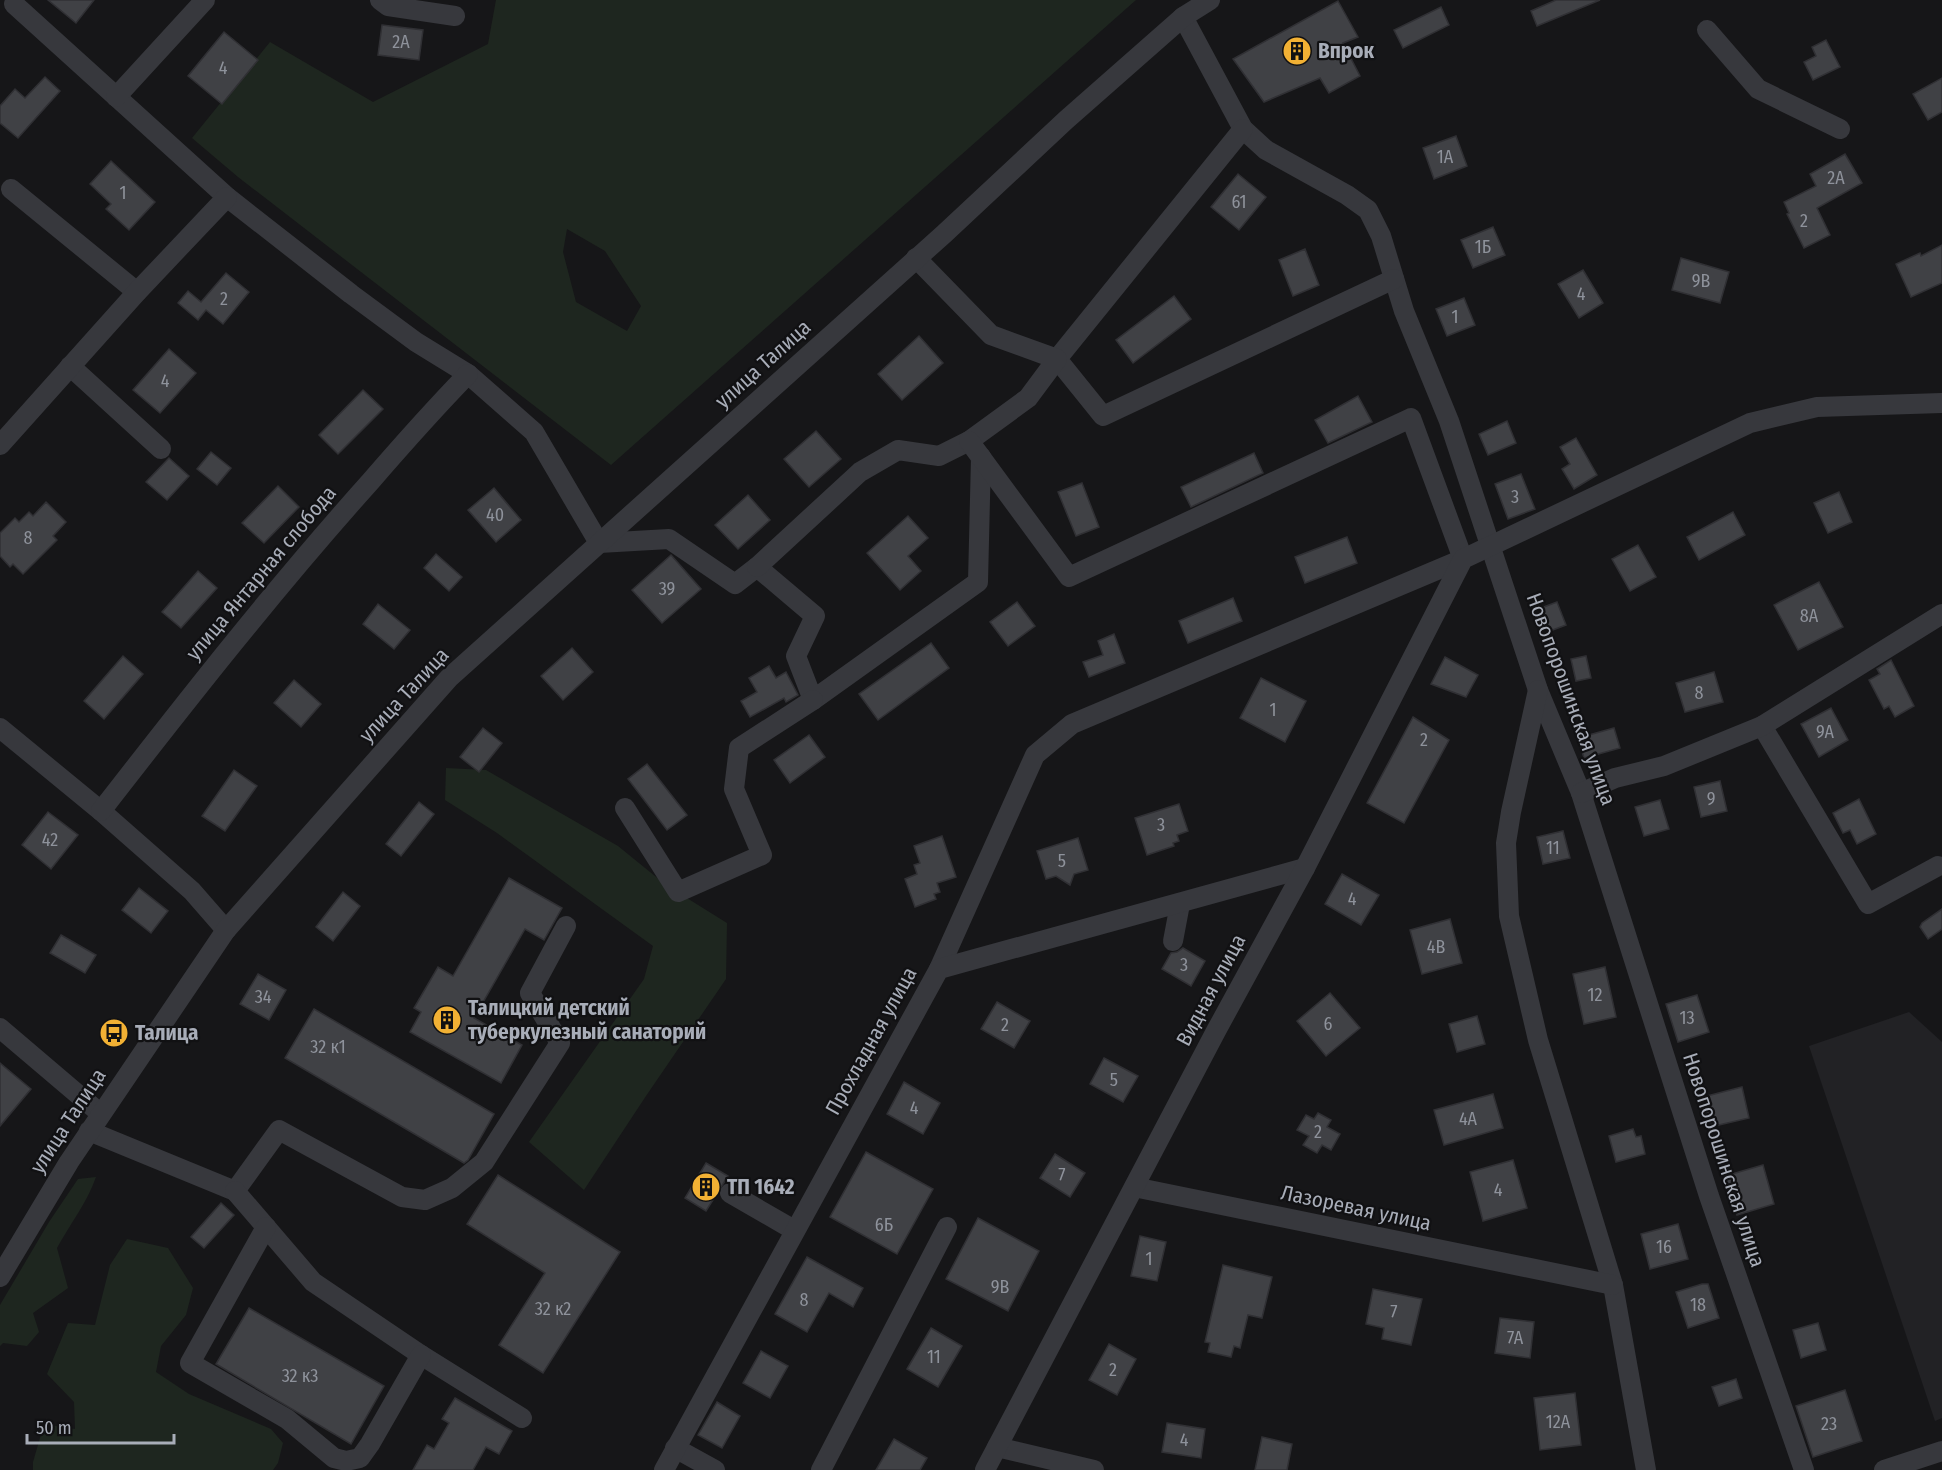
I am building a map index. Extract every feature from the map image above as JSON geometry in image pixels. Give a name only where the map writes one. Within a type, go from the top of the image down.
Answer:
[{"type":"street","points":[[117,97],[205,0]]},
{"type":"street","points":[[380,0],[388,6],[455,16]]},
{"type":"street","name":"улица Талица","points":[[0,1277],[89,1131],[226,930],[449,678],[944,234],[1066,120],[1183,17],[1210,0]]},
{"type":"street","points":[[14,4],[227,197],[416,342],[468,374],[534,432],[599,543],[669,539],[735,584],[757,567],[860,472],[898,450],[939,456],[969,441],[1028,398],[1243,129]]},
{"type":"street","name":"Новопорошинская улица","points":[[1183,17],[1243,129],[1266,150],[1347,195],[1368,210],[1381,236],[1404,311],[1449,420],[1538,690],[1581,793],[1709,1196],[1804,1470]]},
{"type":"street","points":[[1707,30],[1758,88],[1840,129]]},
{"type":"street","points":[[11,189],[137,292]]},
{"type":"street","points":[[1,441],[227,197]]},
{"type":"street","points":[[916,258],[991,335],[1057,359],[1103,416],[1394,279]]},
{"type":"street","points":[[70,366],[162,449]]},
{"type":"street","name":"улица Янтарная слобода","points":[[101,811],[306,554],[468,374]]},
{"type":"street","points":[[939,969],[1035,755],[1072,724],[1463,559],[1750,423],[1817,407],[1942,403]]},
{"type":"street","points":[[969,441],[1069,577],[1411,418],[1463,559]]},
{"type":"street","points":[[625,808],[678,892],[762,855],[734,789],[739,748],[813,700],[978,582],[981,457]]},
{"type":"street","name":"Видная улица","points":[[985,1470],[1305,868],[1463,559]]},
{"type":"street","points":[[757,567],[815,616],[796,656],[813,700]]},
{"type":"street","points":[[1581,793],[1615,778],[1664,766],[1762,726],[1942,614]]},
{"type":"street","points":[[1538,690],[1506,843],[1509,916],[1538,1040],[1613,1285],[1646,1470]]},
{"type":"street","points":[[1762,726],[1868,903],[1938,866]]},
{"type":"street","points":[[0,728],[101,811],[192,891],[226,930]]},
{"type":"street","name":"Прохладная улица","points":[[663,1470],[939,969],[1305,868]]},
{"type":"street","points":[[1173,941],[1180,904]]},
{"type":"street","points":[[235,1191],[279,1130],[402,1197],[425,1200],[452,1188],[484,1162],[560,1043],[530,993],[566,926]]},
{"type":"street","points":[[0,1028],[101,1114]]},
{"type":"street","points":[[89,1131],[235,1191],[313,1282],[421,1355],[522,1418]]},
{"type":"street","name":"Лазоревая улица","points":[[1134,1187],[1613,1285]]},
{"type":"street","points":[[730,1193],[794,1230]]},
{"type":"street","points":[[266,1227],[190,1363],[288,1419],[334,1458],[346,1461],[360,1458],[370,1444],[421,1355]]},
{"type":"street","points":[[821,1470],[947,1227]]},
{"type":"street","points":[[997,1447],[1094,1470]]},
{"type":"street","points":[[675,1448],[715,1470]]},
{"type":"street","points":[[1884,1470],[1942,1451]]},
{"type":"shaded area","points":[[496,0],[1136,0],[611,465],[238,177],[192,138],[270,42],[373,102],[488,44]],"holes":[[[567,229],[605,251],[641,306],[627,331],[576,302],[563,252]]]},
{"type":"shaded area","points":[[446,768],[486,770],[618,846],[666,885],[727,923],[726,979],[584,1190],[529,1142],[644,979],[653,946],[497,833],[445,800]]},
{"type":"shaded area","points":[[1909,1012],[1942,1042],[1942,1418],[1935,1421],[1809,1046]]},
{"type":"shaded area","points":[[96,1177],[83,1205],[57,1248],[68,1288],[33,1313],[39,1332],[27,1346],[3,1343],[0,1346],[0,1305],[49,1222],[78,1179]]},
{"type":"shaded area","points":[[127,1239],[168,1248],[193,1288],[186,1315],[161,1346],[156,1372],[189,1394],[271,1429],[283,1443],[278,1463],[273,1470],[33,1470],[33,1462],[44,1424],[75,1429],[74,1402],[47,1374],[68,1323],[95,1325],[110,1265]]},
{"type":"building","points":[[48,0],[94,0],[76,23]]},
{"type":"building","points":[[1556,0],[1600,0],[1537,26],[1531,11]]},
{"type":"building","name":"Впрок","points":[[1338,1],[1358,37],[1343,43],[1360,76],[1329,93],[1320,78],[1264,102],[1233,59]]},
{"type":"building","points":[[1441,7],[1449,25],[1403,48],[1394,30]]},
{"type":"building","points":[[382,25],[423,30],[419,60],[378,55]]},
{"type":"building","points":[[224,32],[258,60],[222,104],[188,76]]},
{"type":"building","points":[[1826,40],[1840,67],[1813,80],[1804,62],[1816,56],[1812,47]]},
{"type":"building","points":[[45,77],[60,91],[18,138],[0,123],[0,106],[15,89],[25,98]]},
{"type":"building","points":[[1942,78],[1942,112],[1928,120],[1913,94]]},
{"type":"building","points":[[1456,136],[1467,166],[1434,179],[1423,148]]},
{"type":"building","points":[[1845,154],[1862,183],[1817,208],[1830,235],[1804,248],[1787,214],[1789,213],[1784,202],[1816,186],[1810,174]]},
{"type":"building","points":[[111,161],[155,202],[129,230],[106,209],[111,204],[90,184]]},
{"type":"building","points":[[1238,174],[1266,197],[1239,230],[1211,207]]},
{"type":"building","points":[[1493,227],[1505,255],[1473,268],[1461,240]]},
{"type":"building","points":[[1942,245],[1942,283],[1911,297],[1896,264],[1920,253],[1921,256]]},
{"type":"building","points":[[1305,249],[1319,285],[1293,296],[1279,260]]},
{"type":"building","points":[[1681,258],[1729,272],[1720,303],[1672,290]]},
{"type":"building","points":[[1583,270],[1603,303],[1579,318],[1558,284]]},
{"type":"building","points":[[226,273],[249,292],[223,324],[206,310],[198,320],[178,303],[188,291],[201,302]]},
{"type":"building","points":[[1174,296],[1191,319],[1133,363],[1116,340]]},
{"type":"building","points":[[1464,298],[1475,325],[1447,336],[1436,309]]},
{"type":"building","points":[[919,336],[943,363],[902,400],[878,374]]},
{"type":"building","points":[[169,349],[196,373],[160,413],[133,390]]},
{"type":"building","points":[[363,390],[383,409],[338,454],[319,435]]},
{"type":"building","points":[[1358,396],[1372,422],[1328,443],[1315,420]]},
{"type":"building","points":[[1507,421],[1516,443],[1488,455],[1479,434]]},
{"type":"building","points":[[816,431],[841,459],[809,487],[784,459]]},
{"type":"building","points":[[1576,438],[1597,475],[1574,489],[1562,469],[1570,464],[1560,447]]},
{"type":"building","points":[[211,452],[231,468],[217,485],[197,469]]},
{"type":"building","points":[[1254,453],[1263,473],[1191,507],[1181,487]]},
{"type":"building","points":[[169,458],[189,476],[167,500],[146,482]]},
{"type":"building","points":[[1521,474],[1535,509],[1508,519],[1495,484]]},
{"type":"building","points":[[1082,483],[1099,527],[1076,536],[1058,492]]},
{"type":"building","points":[[278,486],[299,507],[264,543],[242,523]]},
{"type":"building","points":[[494,488],[521,520],[496,542],[468,510]]},
{"type":"building","points":[[1839,492],[1852,522],[1828,533],[1814,503]]},
{"type":"building","points":[[748,495],[770,520],[738,549],[715,525]]},
{"type":"building","points":[[46,502],[66,522],[53,536],[57,540],[23,574],[13,564],[10,567],[0,556],[0,533],[15,518],[19,522],[29,512],[33,516]]},
{"type":"building","points":[[1733,512],[1745,535],[1699,560],[1687,537]]},
{"type":"building","points":[[908,516],[928,538],[908,556],[921,571],[900,590],[867,553]]},
{"type":"building","points":[[1347,537],[1357,563],[1305,583],[1295,557]]},
{"type":"building","points":[[1638,545],[1656,577],[1630,591],[1612,559]]},
{"type":"building","points":[[436,554],[462,577],[449,591],[424,568]]},
{"type":"building","points":[[671,555],[701,589],[662,623],[632,590]]},
{"type":"building","points":[[198,571],[217,588],[181,628],[162,612]]},
{"type":"building","points":[[1819,582],[1843,627],[1798,650],[1774,605]]},
{"type":"building","points":[[1233,598],[1242,621],[1188,643],[1179,621]]},
{"type":"building","points":[[1017,602],[1035,626],[1008,646],[990,622]]},
{"type":"building","points":[[1557,602],[1566,625],[1550,631],[1541,608]]},
{"type":"building","points":[[378,604],[410,630],[394,649],[363,624]]},
{"type":"building","points":[[1114,634],[1125,663],[1089,677],[1083,662],[1103,655],[1098,641]]},
{"type":"building","points":[[931,643],[949,668],[878,720],[859,694]]},
{"type":"building","points":[[572,648],[593,672],[563,700],[541,676]]},
{"type":"building","points":[[123,656],[143,674],[104,719],[84,701]]},
{"type":"building","points":[[1586,656],[1591,678],[1576,681],[1571,659]]},
{"type":"building","points":[[1445,657],[1478,675],[1466,697],[1431,684]]},
{"type":"building","points":[[1891,660],[1914,706],[1895,717],[1889,706],[1884,709],[1869,680],[1880,674],[1877,669]]},
{"type":"building","points":[[769,666],[776,678],[786,672],[798,695],[786,702],[784,698],[750,717],[741,701],[757,692],[749,678]]},
{"type":"building","points":[[1714,672],[1723,702],[1685,712],[1676,683]]},
{"type":"building","points":[[1261,678],[1306,701],[1285,742],[1240,718]]},
{"type":"building","points":[[294,680],[321,704],[301,727],[274,703]]},
{"type":"building","points":[[1831,708],[1848,740],[1819,757],[1801,724]]},
{"type":"building","points":[[1413,717],[1449,740],[1404,823],[1367,803]]},
{"type":"building","points":[[483,728],[502,743],[479,772],[460,757]]},
{"type":"building","points":[[1614,728],[1620,748],[1584,758],[1578,738]]},
{"type":"building","points":[[809,735],[825,757],[790,783],[774,760]]},
{"type":"building","points":[[647,764],[687,815],[667,830],[628,779]]},
{"type":"building","points":[[234,770],[257,786],[225,831],[202,816]]},
{"type":"building","points":[[1720,781],[1727,811],[1701,817],[1694,787]]},
{"type":"building","points":[[1859,799],[1876,834],[1857,844],[1850,830],[1843,833],[1833,813]]},
{"type":"building","points":[[1660,800],[1669,829],[1644,836],[1635,807]]},
{"type":"building","points":[[419,802],[434,814],[401,856],[386,844]]},
{"type":"building","points":[[1179,804],[1188,831],[1177,835],[1179,841],[1173,843],[1174,846],[1147,855],[1135,818]]},
{"type":"building","points":[[48,812],[78,835],[51,869],[22,845]]},
{"type":"building","points":[[1563,831],[1570,858],[1543,864],[1537,837]]},
{"type":"building","points":[[942,836],[956,877],[937,883],[940,892],[934,894],[936,899],[915,907],[905,879],[917,874],[914,865],[920,863],[914,846]]},
{"type":"building","points":[[1078,838],[1088,870],[1074,874],[1070,885],[1056,876],[1046,879],[1037,851]]},
{"type":"building","points":[[1342,874],[1379,895],[1361,925],[1325,904]]},
{"type":"building","points":[[509,878],[562,908],[544,940],[525,929],[474,1018],[522,1045],[501,1083],[410,1032],[421,1012],[414,1008],[438,967],[453,976]]},
{"type":"building","points":[[139,888],[168,911],[151,933],[122,910]]},
{"type":"building","points":[[343,892],[360,906],[333,941],[316,927]]},
{"type":"building","points":[[1942,909],[1942,929],[1928,939],[1920,927],[1922,923]]},
{"type":"building","points":[[1450,919],[1462,963],[1422,974],[1410,930]]},
{"type":"building","points":[[61,935],[96,955],[85,973],[50,953]]},
{"type":"building","points":[[1183,948],[1205,961],[1191,986],[1162,969],[1171,953]]},
{"type":"building","points":[[1605,967],[1616,1017],[1584,1024],[1573,974]]},
{"type":"building","points":[[258,974],[286,990],[269,1020],[240,1004]]},
{"type":"building","points":[[1330,993],[1360,1028],[1326,1056],[1297,1021]]},
{"type":"building","points":[[1697,995],[1709,1032],[1678,1042],[1666,1004]]},
{"type":"building","points":[[997,1002],[1030,1021],[1014,1048],[981,1029]]},
{"type":"building","points":[[314,1009],[494,1114],[468,1160],[464,1163],[285,1058]]},
{"type":"building","points":[[1477,1016],[1485,1044],[1457,1052],[1449,1024]]},
{"type":"building","points":[[1104,1058],[1138,1076],[1123,1102],[1090,1084]]},
{"type":"building","points":[[0,1063],[31,1089],[0,1126]]},
{"type":"building","points":[[904,1082],[940,1103],[923,1134],[887,1114]]},
{"type":"building","points":[[1742,1087],[1749,1118],[1710,1127],[1703,1097]]},
{"type":"building","points":[[1493,1094],[1503,1128],[1444,1145],[1434,1110]]},
{"type":"building","points":[[1318,1113],[1331,1120],[1327,1127],[1340,1134],[1331,1150],[1322,1145],[1317,1153],[1303,1145],[1309,1136],[1297,1130],[1306,1115],[1314,1119]]},
{"type":"building","points":[[1633,1129],[1636,1137],[1641,1136],[1645,1154],[1616,1162],[1609,1136]]},
{"type":"building","points":[[866,1152],[933,1189],[897,1254],[830,1217]]},
{"type":"building","points":[[1055,1154],[1085,1173],[1070,1197],[1040,1178]]},
{"type":"building","points":[[1513,1160],[1527,1208],[1483,1221],[1470,1172]]},
{"type":"building","name":"ТП 1642","points":[[706,1163],[728,1176],[706,1211],[685,1198]]},
{"type":"building","points":[[1763,1165],[1774,1204],[1737,1215],[1725,1176]]},
{"type":"building","points":[[498,1175],[620,1252],[543,1373],[499,1345],[545,1273],[467,1224]]},
{"type":"building","points":[[221,1203],[234,1215],[204,1248],[191,1237]]},
{"type":"building","points":[[978,1218],[1039,1251],[1008,1311],[946,1279]]},
{"type":"building","points":[[1678,1224],[1688,1259],[1650,1269],[1641,1234]]},
{"type":"building","points":[[1140,1236],[1166,1242],[1157,1281],[1131,1276]]},
{"type":"building","points":[[807,1257],[863,1288],[853,1307],[829,1293],[807,1332],[775,1314]]},
{"type":"building","points":[[1223,1265],[1272,1277],[1262,1318],[1248,1315],[1240,1348],[1234,1346],[1231,1357],[1208,1352],[1210,1343],[1205,1342]]},
{"type":"building","points":[[1708,1284],[1719,1318],[1688,1328],[1676,1292]]},
{"type":"building","points":[[1373,1289],[1422,1299],[1411,1345],[1382,1339],[1384,1328],[1366,1324]]},
{"type":"building","points":[[249,1308],[384,1386],[351,1444],[216,1364]]},
{"type":"building","points":[[1500,1318],[1534,1322],[1530,1358],[1495,1353]]},
{"type":"building","points":[[1818,1323],[1826,1350],[1801,1358],[1793,1330]]},
{"type":"building","points":[[931,1328],[962,1346],[938,1387],[907,1369]]},
{"type":"building","points":[[1109,1344],[1136,1359],[1117,1395],[1089,1380]]},
{"type":"building","points":[[761,1351],[788,1366],[770,1398],[743,1383]]},
{"type":"building","points":[[1736,1379],[1742,1398],[1719,1406],[1712,1387]]},
{"type":"building","points":[[1845,1390],[1862,1441],[1813,1457],[1796,1406]]},
{"type":"building","points":[[1575,1393],[1581,1445],[1540,1450],[1534,1398]]},
{"type":"building","points":[[455,1398],[512,1431],[499,1454],[486,1447],[473,1470],[413,1470],[427,1445],[434,1449],[449,1423],[442,1419]]},
{"type":"building","points":[[717,1402],[740,1416],[722,1448],[698,1435]]},
{"type":"building","points":[[1167,1423],[1205,1429],[1201,1458],[1162,1452]]},
{"type":"building","points":[[1262,1437],[1292,1444],[1287,1470],[1255,1470]]},
{"type":"building","points":[[894,1439],[927,1458],[920,1470],[876,1470]]},
{"type":"place","name":"Впрок","points":[[1297,51]]},
{"type":"place","name":"Талицкий детский туберкулезный санаторий","points":[[447,1020]]},
{"type":"place","name":"Талица","points":[[114,1033]]},
{"type":"place","name":"ТП 1642","points":[[706,1187]]}]
